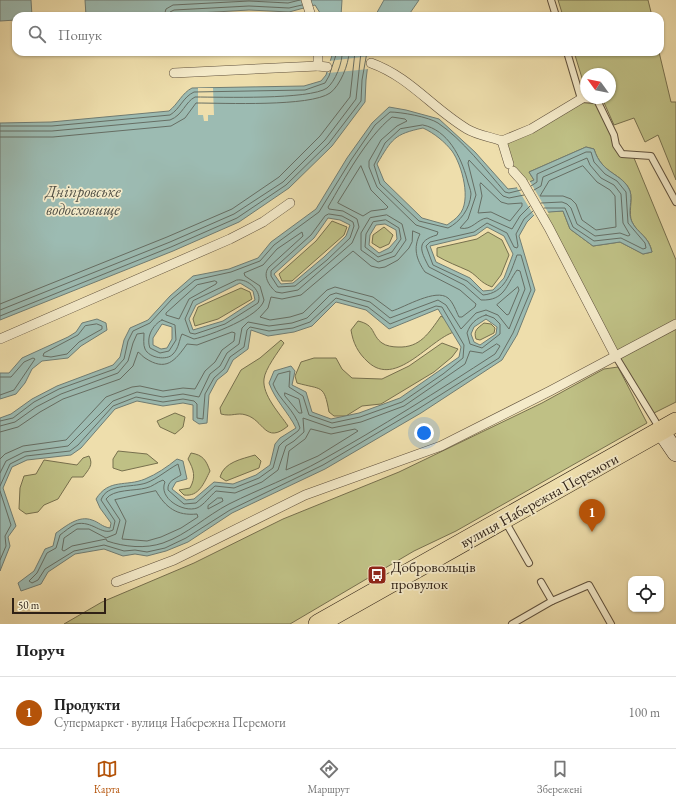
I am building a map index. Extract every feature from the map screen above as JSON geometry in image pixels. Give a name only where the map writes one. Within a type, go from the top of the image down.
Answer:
[{"type":"main road","points":[[669,426],[676,453]]},
{"type":"main road","name":"вулиця Набережна Перемоги","points":[[318,624],[669,426]]},
{"type":"street","points":[[318,56],[318,66]]},
{"type":"street","points":[[371,62],[390,70],[442,112],[468,130],[502,141],[531,128],[580,100]]},
{"type":"street","points":[[174,73],[318,66],[327,67]]},
{"type":"street","points":[[502,141],[511,167],[522,181],[549,228],[616,357]]},
{"type":"street","points":[[0,339],[230,238],[262,222],[290,203]]},
{"type":"street","points":[[116,582],[174,560],[305,495],[441,446],[616,357],[676,324]]},
{"type":"lane","points":[[551,0],[555,12]]},
{"type":"lane","points":[[568,56],[580,96]]},
{"type":"lane","points":[[599,104],[614,134],[616,145],[622,154],[651,156],[676,202]]},
{"type":"lane","points":[[616,357],[669,426]]},
{"type":"lane","points":[[504,519],[529,563]]},
{"type":"lane","points":[[541,582],[552,601]]},
{"type":"lane","points":[[515,623],[552,601],[589,585],[611,624]]},
{"type":"green space","points":[[558,0],[648,0],[651,12],[562,12]]},
{"type":"green space","points":[[575,56],[660,56],[671,102],[676,102],[676,180],[658,135],[645,142],[634,118],[614,125],[605,104],[616,104],[616,68],[580,68],[580,71]]},
{"type":"green space","points":[[580,100],[580,104],[599,104],[616,145],[634,158],[676,260],[676,402],[650,415],[540,212],[563,211],[570,229],[593,246],[620,242],[643,254],[652,252],[646,239],[637,230],[632,222],[630,215],[631,198],[627,185],[623,180],[602,164],[594,149],[586,147],[529,172],[534,180],[524,185],[515,173],[502,141]]},
{"type":"green space","points":[[332,221],[347,227],[344,235],[292,281],[282,281],[279,274],[316,241]]},
{"type":"green space","points":[[384,227],[393,235],[389,244],[380,248],[372,243],[373,235]]},
{"type":"green space","points":[[488,232],[502,240],[509,255],[501,275],[492,287],[484,283],[469,271],[437,256],[437,248],[477,239]]},
{"type":"green space","points":[[241,288],[250,292],[252,299],[218,319],[195,326],[193,319],[198,307]]},
{"type":"green space","points":[[441,316],[450,322],[454,332],[444,337],[412,360],[401,366],[390,369],[379,369],[364,359],[356,348],[351,330],[358,321],[368,325],[376,337],[384,344],[394,347],[406,347],[418,342],[428,334]]},
{"type":"green space","points":[[484,323],[491,324],[495,328],[494,333],[480,340],[476,339],[476,331]]},
{"type":"green space","points":[[281,340],[284,343],[267,370],[264,385],[272,404],[288,426],[274,433],[265,430],[252,418],[246,415],[221,414],[220,408],[241,370],[260,358]]},
{"type":"green space","points":[[442,343],[458,349],[452,357],[434,372],[381,404],[362,406],[346,416],[334,416],[329,412],[323,392],[317,388],[297,383],[295,376],[301,362],[314,358],[336,358],[342,369],[352,378],[382,379],[409,366]]},
{"type":"green space","points":[[618,367],[647,423],[456,531],[414,551],[290,624],[64,624],[102,602],[194,563],[283,519],[399,472],[542,403],[604,369]]},
{"type":"green space","points":[[175,413],[185,417],[183,427],[175,434],[160,427],[157,421]]},
{"type":"green space","points":[[118,451],[147,454],[158,463],[122,471],[113,468],[113,459]]},
{"type":"green space","points":[[191,453],[204,459],[210,471],[203,484],[194,494],[184,495],[179,490],[190,488],[194,477],[192,467],[188,459]]},
{"type":"green space","points":[[255,455],[261,461],[259,468],[226,481],[220,477],[225,468],[229,465]]},
{"type":"green space","points":[[89,456],[91,465],[87,472],[83,477],[72,477],[58,499],[44,505],[38,512],[26,514],[19,509],[20,488],[24,476],[36,474],[44,460],[77,465],[83,458]]},
{"type":"water","points":[[0,0],[31,0],[32,12],[12,12],[12,20],[0,21]]},
{"type":"water","points":[[85,0],[342,0],[341,12],[319,12],[315,5],[289,12],[249,10],[215,12],[86,12]]},
{"type":"water","points":[[384,0],[419,0],[411,12],[377,12]]},
{"type":"water","name":"Дніпровське водосховище","points":[[332,56],[369,56],[365,102],[332,146],[289,188],[239,222],[173,251],[0,320],[0,123],[51,122],[169,111],[185,93],[192,88],[304,86],[321,81],[326,75]]},
{"type":"water","points":[[389,107],[439,119],[475,152],[508,189],[516,188],[534,180],[529,172],[586,147],[594,149],[602,164],[623,180],[627,185],[631,195],[630,211],[632,222],[648,242],[652,252],[643,254],[620,242],[593,246],[570,229],[563,211],[536,213],[527,222],[519,236],[535,290],[517,335],[502,360],[421,413],[325,469],[232,513],[188,542],[166,551],[147,556],[135,554],[123,556],[104,549],[75,554],[48,572],[41,584],[21,591],[18,583],[34,571],[45,549],[53,546],[56,533],[68,524],[78,520],[87,519],[110,528],[111,523],[100,508],[96,499],[106,488],[145,479],[162,470],[177,459],[183,461],[187,479],[176,482],[172,489],[186,500],[194,499],[214,482],[233,484],[256,475],[270,465],[275,444],[280,438],[296,428],[269,383],[274,371],[291,366],[295,371],[292,385],[306,392],[312,412],[331,419],[359,413],[400,398],[459,357],[461,347],[438,309],[389,329],[366,310],[336,302],[312,326],[294,332],[268,336],[251,330],[248,349],[233,360],[227,372],[217,380],[209,395],[207,423],[199,424],[193,420],[193,405],[183,403],[163,406],[137,401],[115,409],[81,448],[71,455],[27,460],[12,467],[3,488],[16,526],[8,537],[10,546],[0,571],[0,418],[11,414],[32,399],[57,386],[113,365],[120,357],[124,340],[130,328],[148,320],[170,296],[193,276],[229,269],[258,258],[271,242],[316,209],[347,158],[372,123]],"holes":[[[423,128],[439,138],[452,151],[459,165],[464,183],[465,201],[463,209],[459,215],[447,225],[422,218],[384,181],[377,164],[390,143],[400,135]],[[328,218],[340,220],[350,225],[346,236],[293,283],[281,284],[274,274],[314,238]],[[385,224],[396,230],[397,239],[389,248],[379,253],[369,245],[370,235],[376,225]],[[487,227],[504,236],[513,254],[504,278],[493,290],[483,291],[470,278],[436,262],[430,246],[476,235]],[[240,283],[253,291],[255,300],[223,321],[193,330],[189,319],[196,305]],[[486,319],[497,327],[496,334],[480,345],[474,342],[471,334],[474,327]],[[162,324],[172,327],[172,339],[167,348],[161,349],[153,345],[153,338]]]},
{"type":"water","points":[[97,319],[106,323],[107,330],[81,346],[68,358],[42,361],[32,369],[25,383],[16,394],[0,399],[0,373],[9,373],[22,358],[68,337],[76,332],[82,323]]},
{"type":"pier","points":[[370,56],[369,69],[328,73],[329,61]]},
{"type":"pier","points":[[198,88],[213,88],[214,115],[208,115],[208,121],[204,121],[203,115],[198,115]]},
{"type":"pier","points":[[529,180],[549,214],[537,215],[535,217],[516,186]]},
{"type":"place","name":"Продукти","points":[[592,532]]},
{"type":"place","name":"Добровольців провулок","points":[[377,575]]}]
